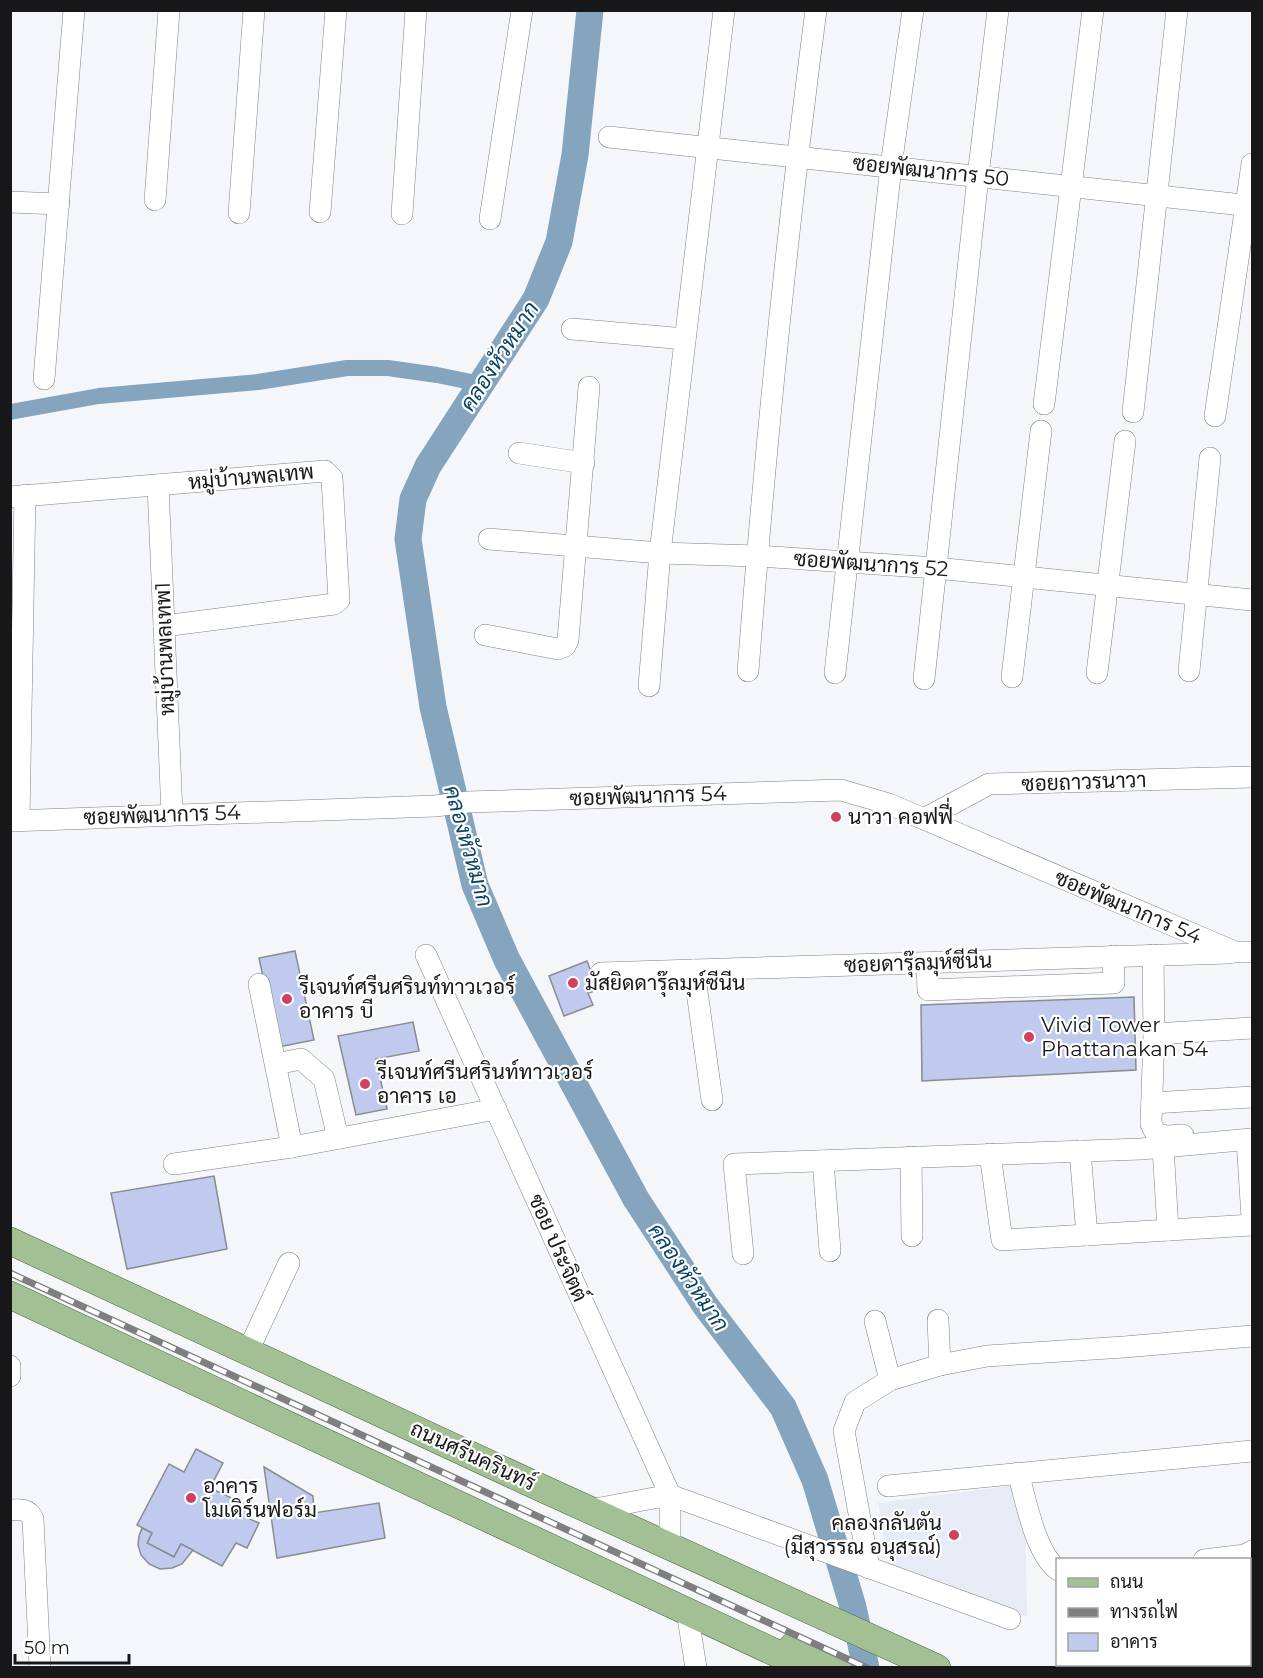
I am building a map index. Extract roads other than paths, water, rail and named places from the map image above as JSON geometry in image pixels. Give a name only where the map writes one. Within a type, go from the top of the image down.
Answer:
[{"type":"main road","name":"ถนนศรีนครินทร์","points":[[10,1241],[590,1510],[725,1570],[831,1627],[907,1662],[937,1668]]},
{"type":"main road","points":[[10,1295],[808,1668]]},
{"type":"main road","points":[[695,1615],[761,1632],[838,1668]]},
{"type":"street","points":[[44,379],[74,10]]},
{"type":"street","points":[[155,200],[169,10]]},
{"type":"street","points":[[239,213],[254,10]]},
{"type":"street","points":[[320,212],[336,10]]},
{"type":"street","points":[[402,214],[416,10]]},
{"type":"street","points":[[490,219],[522,10]]},
{"type":"street","points":[[649,686],[660,553],[723,10]]},
{"type":"street","points":[[748,672],[796,156],[816,10]]},
{"type":"street","points":[[835,673],[891,166],[913,10]]},
{"type":"street","points":[[924,679],[998,10]]},
{"type":"street","points":[[1044,404],[1093,10]]},
{"type":"street","points":[[1133,412],[1177,10]]},
{"type":"street","name":"ซอยพัฒนาการ 50","points":[[609,137],[1249,205]]},
{"type":"street","points":[[1215,417],[1249,205],[1252,164]]},
{"type":"street","points":[[10,202],[59,204]]},
{"type":"street","points":[[572,329],[685,339]]},
{"type":"street","points":[[485,634],[558,649],[565,646],[568,640],[589,387]]},
{"type":"street","points":[[1012,677],[1041,431]]},
{"type":"street","points":[[1097,673],[1125,441]]},
{"type":"street","points":[[519,453],[584,463]]},
{"type":"street","points":[[1189,671],[1210,459]]},
{"type":"street","name":"หมู่บ้านพลเทพ","points":[[18,496],[325,471],[329,473],[332,478],[339,600],[334,604],[164,627]]},
{"type":"street","name":"หมู่บ้านพลเทพ1","points":[[158,485],[172,814]]},
{"type":"street","points":[[15,820],[18,496]]},
{"type":"street","name":"ซอยพัฒนาการ 52","points":[[489,539],[660,553],[757,556],[936,568],[1252,600]]},
{"type":"street","name":"ซอยถาวรนาวา","points":[[924,819],[989,784],[1252,777]]},
{"type":"street","name":"ซอยพัฒนาการ 54","points":[[15,820],[842,790],[889,804],[1244,952]]},
{"type":"street","name":"ซอยดารุ๊ลมุห์ซีนีน","points":[[601,974],[1244,952]]},
{"type":"street","name":"ซอย ประจิตต์","points":[[426,955],[670,1495],[670,1546]]},
{"type":"street","points":[[1153,955],[1154,1034],[1151,1124],[1156,1134],[1251,1136]]},
{"type":"street","points":[[694,970],[712,1100]]},
{"type":"street","points":[[259,984],[292,1147]]},
{"type":"street","points":[[1154,1034],[1252,1028]]},
{"type":"street","points":[[276,1064],[301,1059],[324,1079],[338,1138]]},
{"type":"street","points":[[1152,1102],[1252,1097]]},
{"type":"street","points":[[174,1164],[292,1147],[496,1109]]},
{"type":"street","points":[[743,1254],[734,1164],[1163,1147],[1251,1136]]},
{"type":"street","points":[[1251,1136],[1252,1217]]},
{"type":"street","points":[[1163,1147],[1168,1230]]},
{"type":"street","points":[[1080,1151],[1087,1235]]},
{"type":"street","points":[[990,1155],[1002,1240],[1252,1225]]},
{"type":"street","points":[[911,1158],[912,1236]]},
{"type":"street","points":[[824,1161],[830,1251]]},
{"type":"street","points":[[248,1351],[289,1263]]},
{"type":"street","points":[[938,1320],[940,1365]]},
{"type":"street","points":[[875,1321],[890,1380]]},
{"type":"street","points":[[860,1565],[843,1431],[855,1402],[890,1380],[940,1365],[987,1356],[1252,1336]]},
{"type":"street","points":[[10,1366],[10,1376]]},
{"type":"street","points":[[888,1486],[1252,1451]]},
{"type":"street","points":[[1018,1473],[1041,1551],[1056,1568]]},
{"type":"street","points":[[590,1510],[670,1495],[1010,1619]]},
{"type":"street","points":[[10,1510],[28,1512],[32,1516],[40,1668]]},
{"type":"street","points":[[1220,1558],[1245,1555],[1252,1551]]},
{"type":"street","points":[[695,1615],[696,1668]]},
{"type":"waterway","name":"คลองหัวหมาก","points":[[590,10],[575,155],[559,242],[536,299],[428,466],[413,499],[408,539],[433,707],[475,885],[507,960],[636,1199],[705,1305],[783,1407],[815,1480],[853,1607],[866,1668]]},
{"type":"waterway","points":[[10,412],[99,396],[258,382],[347,368],[388,368],[481,384]]},
{"type":"railway","points":[[10,1273],[867,1668]]},
{"type":"place","name":"นาวา คอฟฟี่","points":[[836,817]]},
{"type":"place","name":"มัสยิดดารุ๊ลมุห์ซีนีน","points":[[573,983]]},
{"type":"place","name":"รีเจนท์ศรีนศรินท์ทาวเวอร์ อาคาร บี","points":[[287,999]]},
{"type":"place","name":"Vivid Tower Phattanakan 54","points":[[1029,1037]]},
{"type":"place","name":"รีเจนท์ศรีนศรินท์ทาวเวอร์ อาคาร เอ","points":[[365,1084]]},
{"type":"place","name":"อาคาร โมเดิร์นฟอร์ม","points":[[191,1498]]},
{"type":"place","name":"คลองกลันตัน (มีสุวรรณ อนุสรณ์)","points":[[954,1535]]}]
